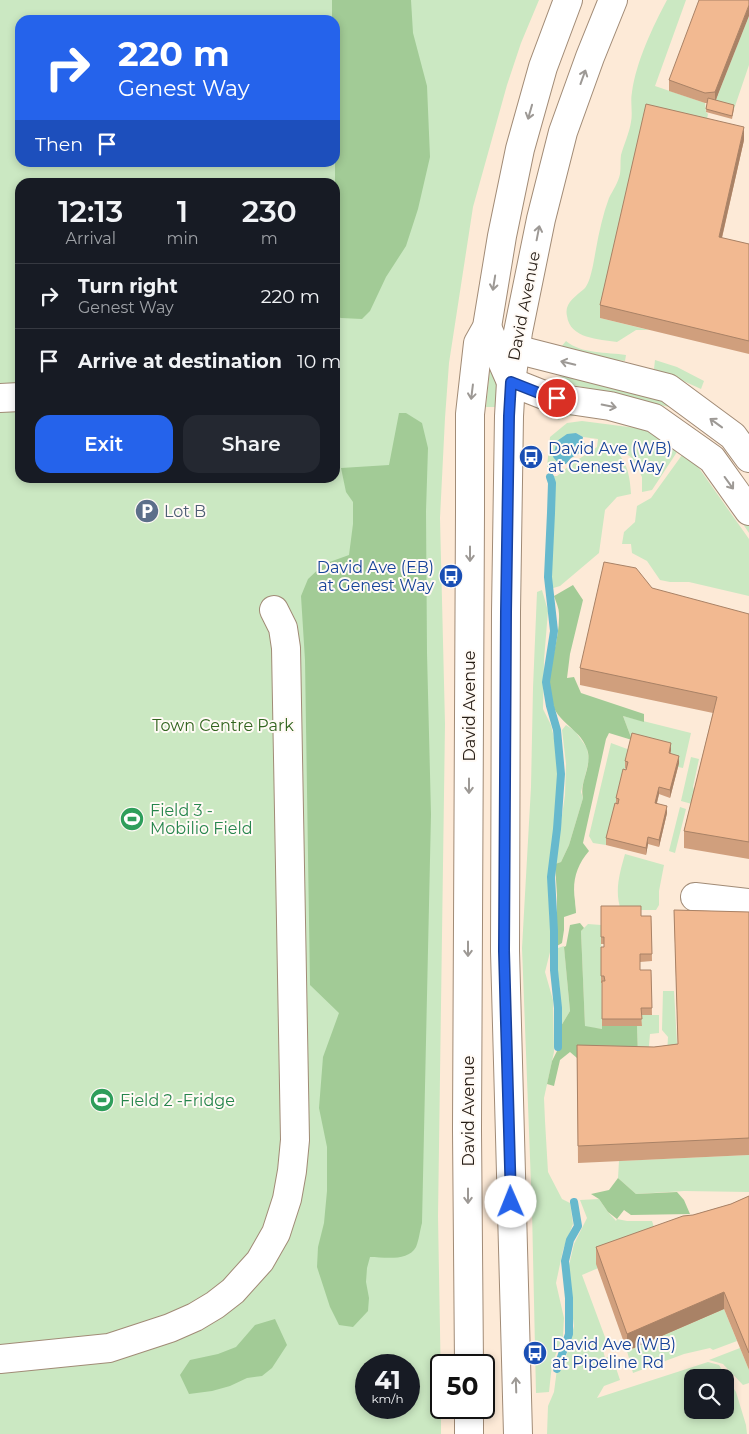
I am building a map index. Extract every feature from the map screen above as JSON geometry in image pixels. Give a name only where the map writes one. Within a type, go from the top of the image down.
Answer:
[{"type":"main road","name":"David Avenue","points":[[469,1354],[467,1130],[470,414],[478,343],[487,327],[502,236],[520,149],[543,68],[568,0]]},
{"type":"main road","name":"David Avenue","points":[[518,1434],[504,951],[506,612],[511,382],[515,349],[541,219],[563,132],[613,0]]},
{"type":"main road","points":[[487,327],[511,382],[549,397],[610,406],[654,418],[712,459],[749,511]]},
{"type":"main road","points":[[515,349],[668,388],[734,436],[749,458]]},
{"type":"main road","points":[[0,398],[15,397]]},
{"type":"main road","points":[[0,1359],[109,1348],[170,1328],[195,1317],[233,1291],[260,1261],[276,1233],[287,1199],[295,1140],[286,648],[283,628],[274,610]]},
{"type":"main road","points":[[695,897],[749,903]]},
{"type":"main road","points":[[469,1419],[470,1434]]},
{"type":"green space","name":"Town Centre Park","points":[[0,0],[539,0],[521,43],[507,85],[473,207],[449,363],[445,418],[440,518],[445,724],[438,1216],[440,1354],[430,1354],[430,1419],[441,1419],[441,1434],[0,1434]]},
{"type":"green space","points":[[332,0],[411,0],[413,33],[427,86],[430,157],[418,209],[406,246],[386,277],[370,311],[362,319],[340,318],[340,178],[335,178],[335,167],[340,167],[340,15],[332,15]]},
{"type":"green space","points":[[667,0],[686,0],[655,86],[705,103],[708,114],[706,124],[600,318],[649,330],[636,330],[617,342],[594,339],[579,334],[569,324],[566,311],[571,301],[584,289],[590,276],[605,210],[620,174],[621,155],[631,122],[631,96],[637,69],[651,33]]},
{"type":"green space","points":[[749,16],[749,65],[734,109],[715,102]]},
{"type":"green space","points":[[566,341],[579,348],[594,352],[626,355],[625,361],[602,359],[561,347]]},
{"type":"green space","points":[[491,359],[494,359],[502,407],[486,407]]},
{"type":"green space","points":[[655,360],[677,367],[704,381],[701,389],[654,369]]},
{"type":"green space","points":[[559,376],[652,393],[674,408],[569,384]]},
{"type":"green space","points":[[571,410],[618,414],[687,446],[749,521],[749,533],[698,463],[645,429],[677,452],[652,490],[642,492],[642,477],[632,458],[617,447],[602,441],[615,450],[626,465],[631,494],[617,497],[605,510],[599,553],[560,586],[550,589],[554,476],[557,476],[597,447],[598,439],[583,437],[576,433],[553,457],[559,464],[547,467],[550,437],[567,423],[582,421],[644,429],[628,423],[586,415],[569,416],[558,420],[555,414]]},
{"type":"green space","points":[[399,413],[406,413],[422,423],[428,448],[426,511],[427,653],[431,814],[422,1223],[416,1247],[412,1252],[395,1258],[370,1257],[366,1282],[369,1298],[368,1311],[353,1327],[339,1325],[330,1307],[317,1267],[318,1247],[324,1223],[327,1191],[327,1147],[319,1108],[323,1057],[339,1013],[310,985],[305,660],[301,596],[308,579],[324,564],[349,555],[353,524],[353,502],[346,492],[341,468],[389,465]]},
{"type":"green space","points":[[682,455],[694,461],[749,539],[749,596],[689,582],[660,580],[647,561],[632,553],[631,544],[622,544],[624,532],[635,522],[637,506],[651,498]]},
{"type":"green space","points":[[573,585],[583,600],[570,654],[567,678],[574,677],[581,693],[644,714],[644,722],[623,716],[632,740],[609,733],[606,739],[583,843],[589,851],[581,862],[576,874],[574,894],[576,913],[564,917],[562,943],[557,946],[555,864],[561,862],[569,845],[583,798],[582,792],[588,762],[587,749],[583,741],[556,712],[550,694],[550,674],[559,624],[559,614],[554,596]]},
{"type":"green space","points":[[542,590],[548,611],[543,709],[551,725],[557,751],[558,797],[548,876],[551,948],[545,972],[553,1000],[554,1052],[544,1098],[545,1121],[548,1172],[562,1199],[570,1203],[573,1224],[563,1250],[556,1283],[564,1318],[563,1336],[552,1364],[549,1392],[536,1393],[532,1210],[522,948],[531,787],[537,592]]},
{"type":"green space","points":[[623,716],[691,733],[683,768],[669,761],[671,750],[632,740]]},
{"type":"green space","points":[[566,725],[575,731],[587,748],[589,760],[581,792],[583,798],[569,845],[561,862],[555,864],[565,795],[566,764],[562,730]]},
{"type":"green space","points":[[611,743],[630,750],[606,845],[593,843],[589,836]]},
{"type":"green space","points":[[691,757],[699,759],[693,787],[695,791],[692,804],[681,801]]},
{"type":"green space","points":[[680,807],[686,809],[675,853],[669,851]]},
{"type":"green space","points":[[625,854],[664,865],[659,891],[659,905],[656,910],[621,910],[618,889]]},
{"type":"green space","points":[[580,923],[584,928],[581,931],[585,1026],[602,1029],[602,1026],[637,1026],[638,1056],[577,1058],[570,1052],[560,1060],[554,1086],[547,1084],[552,1061],[559,1047],[561,1026],[570,1011],[564,947],[566,946],[570,925]]},
{"type":"green space","points":[[588,924],[601,925],[602,1029],[585,1027],[581,931]]},
{"type":"green space","points":[[564,946],[570,1011],[561,1026],[557,966],[558,948]]},
{"type":"green space","points":[[663,991],[674,991],[678,1061],[667,1055],[668,1037],[662,1030]]},
{"type":"green space","points":[[641,1015],[659,1015],[659,1033],[650,1034],[648,1056],[638,1056],[637,1026],[641,1025]]},
{"type":"green space","points":[[749,1155],[749,1192],[684,1191],[636,1194],[618,1178],[619,1161]]},
{"type":"green space","points":[[618,1178],[636,1194],[677,1192],[684,1200],[690,1214],[631,1215],[624,1210],[617,1219],[608,1212],[599,1199],[591,1194],[609,1190]]},
{"type":"green space","points":[[599,1199],[616,1221],[617,1219],[652,1221],[659,1242],[582,1275],[609,1348],[603,1350],[605,1358],[612,1356],[620,1380],[604,1386],[597,1398],[684,1370],[684,1419],[734,1419],[734,1389],[746,1425],[747,1434],[547,1434],[548,1406],[554,1392],[557,1369],[563,1370],[574,1326],[567,1274],[574,1244],[587,1218],[580,1200]]},
{"type":"green space","points":[[724,1309],[737,1341],[713,1350],[710,1348],[684,1354],[633,1373],[627,1351]]},
{"type":"green space","points":[[275,1319],[287,1345],[272,1368],[262,1376],[247,1378],[230,1386],[212,1391],[189,1394],[180,1375],[190,1360],[218,1354],[236,1347],[255,1325]]},
{"type":"green space","points":[[740,1348],[749,1370],[749,1383],[743,1385],[734,1376],[734,1369],[728,1369],[723,1364],[709,1360]]},
{"type":"green space","points":[[708,1362],[719,1365],[722,1369],[686,1369]]},
{"type":"water","points":[[576,433],[583,437],[582,442],[590,447],[571,458],[566,464],[559,464],[553,457],[557,441],[567,434]]},
{"type":"building","points":[[699,0],[749,0],[749,5],[715,92],[705,93],[669,80]]},
{"type":"building","points":[[708,98],[734,105],[732,116],[706,109]]},
{"type":"building","points":[[646,104],[744,127],[719,237],[749,244],[749,341],[600,305]]},
{"type":"building","points":[[604,562],[636,568],[652,588],[749,614],[749,842],[684,831],[717,697],[580,668]]},
{"type":"building","points":[[632,733],[671,743],[669,753],[679,756],[670,790],[659,787],[655,803],[667,806],[659,840],[648,837],[646,848],[606,838],[615,803],[618,804],[619,799],[616,798],[623,769],[626,770],[628,762],[625,761]]},
{"type":"building","points":[[601,906],[641,906],[641,916],[651,916],[652,954],[640,954],[640,970],[651,970],[652,1008],[641,1008],[642,1019],[602,1019],[602,981],[605,981],[604,976],[601,976],[601,947],[604,947],[604,937],[601,937]]},
{"type":"building","points":[[674,910],[749,912],[749,1138],[578,1146],[577,1045],[654,1047],[678,1044]]},
{"type":"building","points":[[749,1196],[749,1353],[724,1292],[627,1334],[596,1247],[683,1216],[731,1204]]},
{"type":"waterway","points":[[550,477],[552,483],[548,577],[554,631],[546,682],[557,730],[561,774],[551,877],[554,970],[558,1008],[558,1047]]},
{"type":"waterway","points":[[557,1369],[569,1334],[569,1298],[565,1261],[570,1240],[578,1226],[574,1202]]},
{"type":"place","name":"David Ave (WB) at Genest Way","points":[[531,457]]},
{"type":"place","name":"Lot B","points":[[147,511]]},
{"type":"place","name":"David Ave (EB) at Genest Way","points":[[451,576]]},
{"type":"place","name":"Field 3 - Mobilio Field","points":[[132,819]]},
{"type":"place","name":"Field 2 -Fridge","points":[[102,1100]]},
{"type":"place","name":"David Ave (WB) at Pipeline Rd","points":[[535,1353]]},
{"type":"route","points":[[511,1202],[504,951],[506,612],[511,382],[549,397],[557,398]]}]
